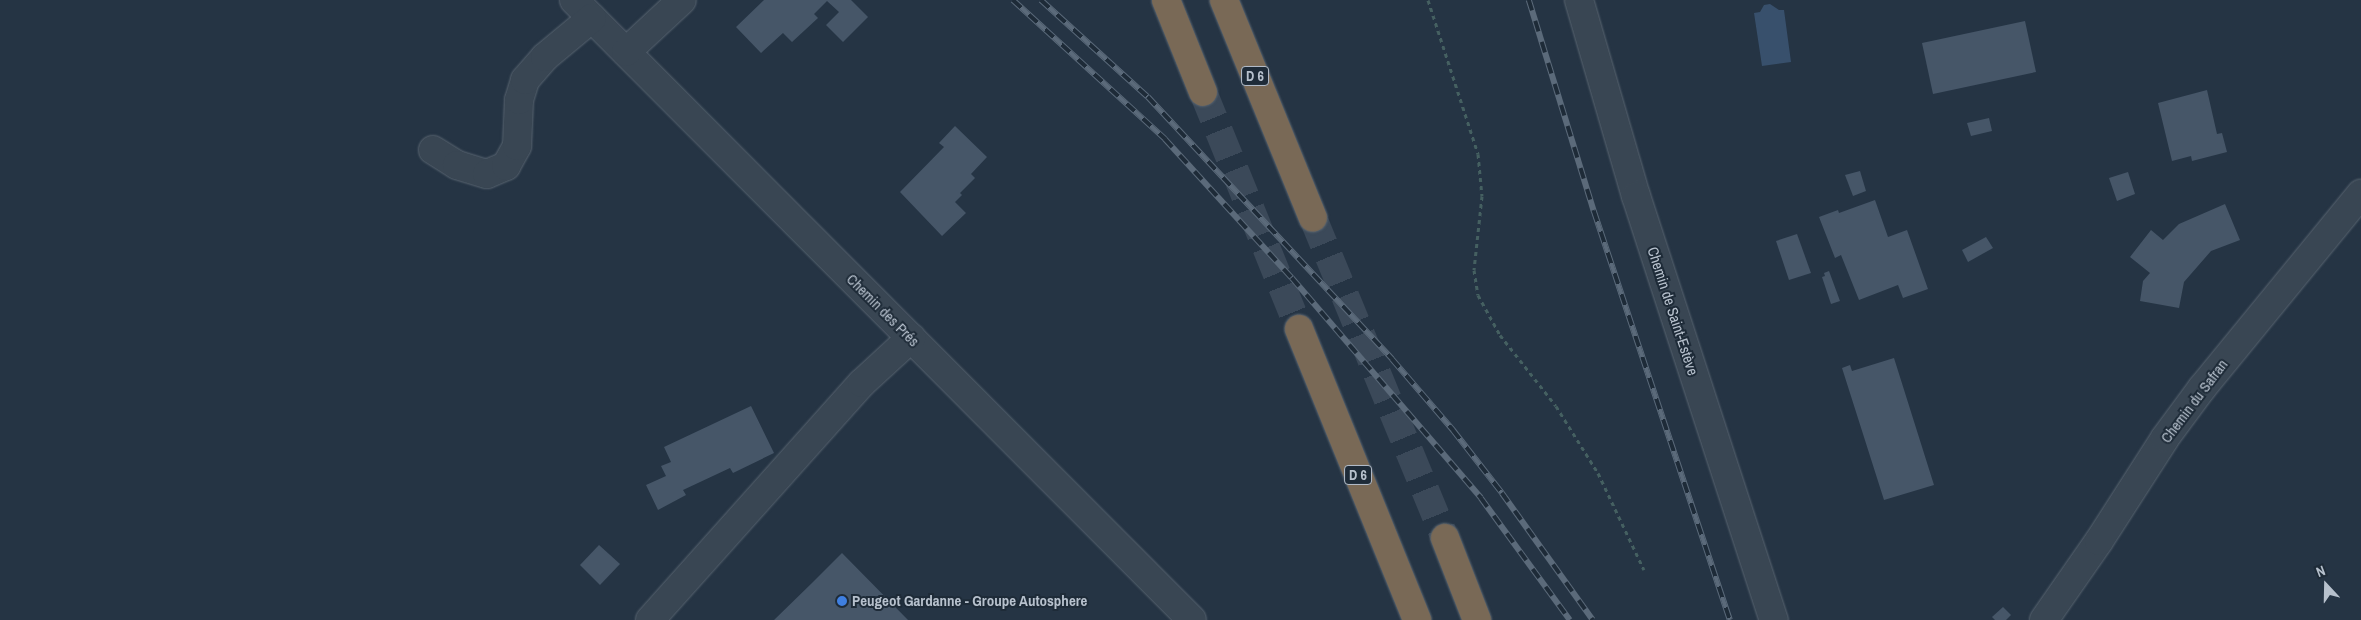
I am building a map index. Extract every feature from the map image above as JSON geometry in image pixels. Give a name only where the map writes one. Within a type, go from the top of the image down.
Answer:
[{"type":"highway","points":[[1166,0],[1203,92]]},
{"type":"highway","name":"D 6","points":[[1224,0],[1313,218]]},
{"type":"highway","points":[[1244,0],[1286,152]]},
{"type":"highway","name":"D 6","points":[[1299,329],[1417,620]]},
{"type":"highway","points":[[1445,538],[1477,620]]},
{"type":"street","points":[[626,52],[682,0]]},
{"type":"street","name":"Chemin de Saint-Estève","points":[[1579,0],[1636,196],[1774,620]]},
{"type":"street","points":[[433,150],[457,166],[487,174],[506,166],[517,146],[519,100],[525,80],[583,9]]},
{"type":"street","name":"Chemin des Prés","points":[[583,9],[1192,620]]},
{"type":"street","name":"Chemin du Safran","points":[[2044,620],[2099,541],[2170,431],[2202,388],[2361,194]]},
{"type":"street","points":[[650,620],[862,383],[910,338]]},
{"type":"path","points":[[1428,0],[1478,154],[1482,196],[1474,270],[1478,295],[1500,335],[1556,406],[1598,474],[1644,570]]},
{"type":"water","points":[[1770,4],[1779,10],[1784,10],[1791,62],[1762,66],[1754,13],[1760,12],[1764,5]]},
{"type":"building","points":[[764,0],[851,0],[868,17],[843,42],[826,25],[839,12],[827,1],[814,14],[818,18],[792,42],[783,33],[761,53],[736,27]]},
{"type":"building","points":[[2025,21],[2036,72],[1933,94],[1922,43]]},
{"type":"building","points":[[2207,90],[2217,134],[2222,133],[2227,152],[2192,161],[2191,156],[2172,161],[2158,103]]},
{"type":"building","points":[[1989,118],[1992,131],[1971,136],[1967,123]]},
{"type":"building","points":[[955,126],[987,157],[971,174],[975,178],[960,193],[962,195],[955,202],[966,213],[942,236],[900,192],[944,147],[939,143]]},
{"type":"building","points":[[1860,171],[1866,191],[1853,196],[1845,175]]},
{"type":"building","points":[[2128,172],[2135,194],[2117,201],[2109,178]]},
{"type":"building","points":[[1875,200],[1888,237],[1907,230],[1928,289],[1903,298],[1898,285],[1859,300],[1841,255],[1835,258],[1819,217],[1838,210],[1839,213]]},
{"type":"building","points":[[2225,204],[2240,240],[2211,251],[2184,282],[2179,308],[2140,301],[2143,281],[2150,273],[2130,257],[2151,230],[2163,240],[2179,224]]},
{"type":"building","points":[[1797,234],[1811,273],[1789,280],[1776,241]]},
{"type":"building","points":[[1986,237],[1993,248],[1968,262],[1962,250]]},
{"type":"building","points":[[1829,271],[1840,301],[1831,304],[1822,277],[1825,276],[1824,273]]},
{"type":"building","points":[[1894,358],[1934,485],[1884,500],[1842,368],[1850,365],[1852,371]]},
{"type":"building","points":[[751,406],[774,453],[733,473],[730,468],[683,490],[686,495],[658,510],[646,485],[666,476],[661,466],[671,462],[664,447]]},
{"type":"building","points":[[599,545],[620,564],[600,585],[580,565]]},
{"type":"building","name":"Peugeot Gardanne - Groupe Autosphere","points":[[842,553],[908,620],[774,620],[813,582]]},
{"type":"building","points":[[2003,607],[2011,615],[2006,620],[1995,620],[1992,617]]},
{"type":"tunnel","points":[[1203,92],[1299,329]]},
{"type":"tunnel","points":[[1313,218],[1445,538]]},
{"type":"railway","points":[[1013,0],[1165,139],[1292,278],[1481,498],[1570,620]]},
{"type":"railway","points":[[1041,0],[1148,97],[1392,359],[1453,430],[1502,493],[1593,620]]},
{"type":"railway","points":[[1529,0],[1594,211],[1730,620]]},
{"type":"place","name":"Peugeot Gardanne - Groupe Autosphere","points":[[842,601]]}]
